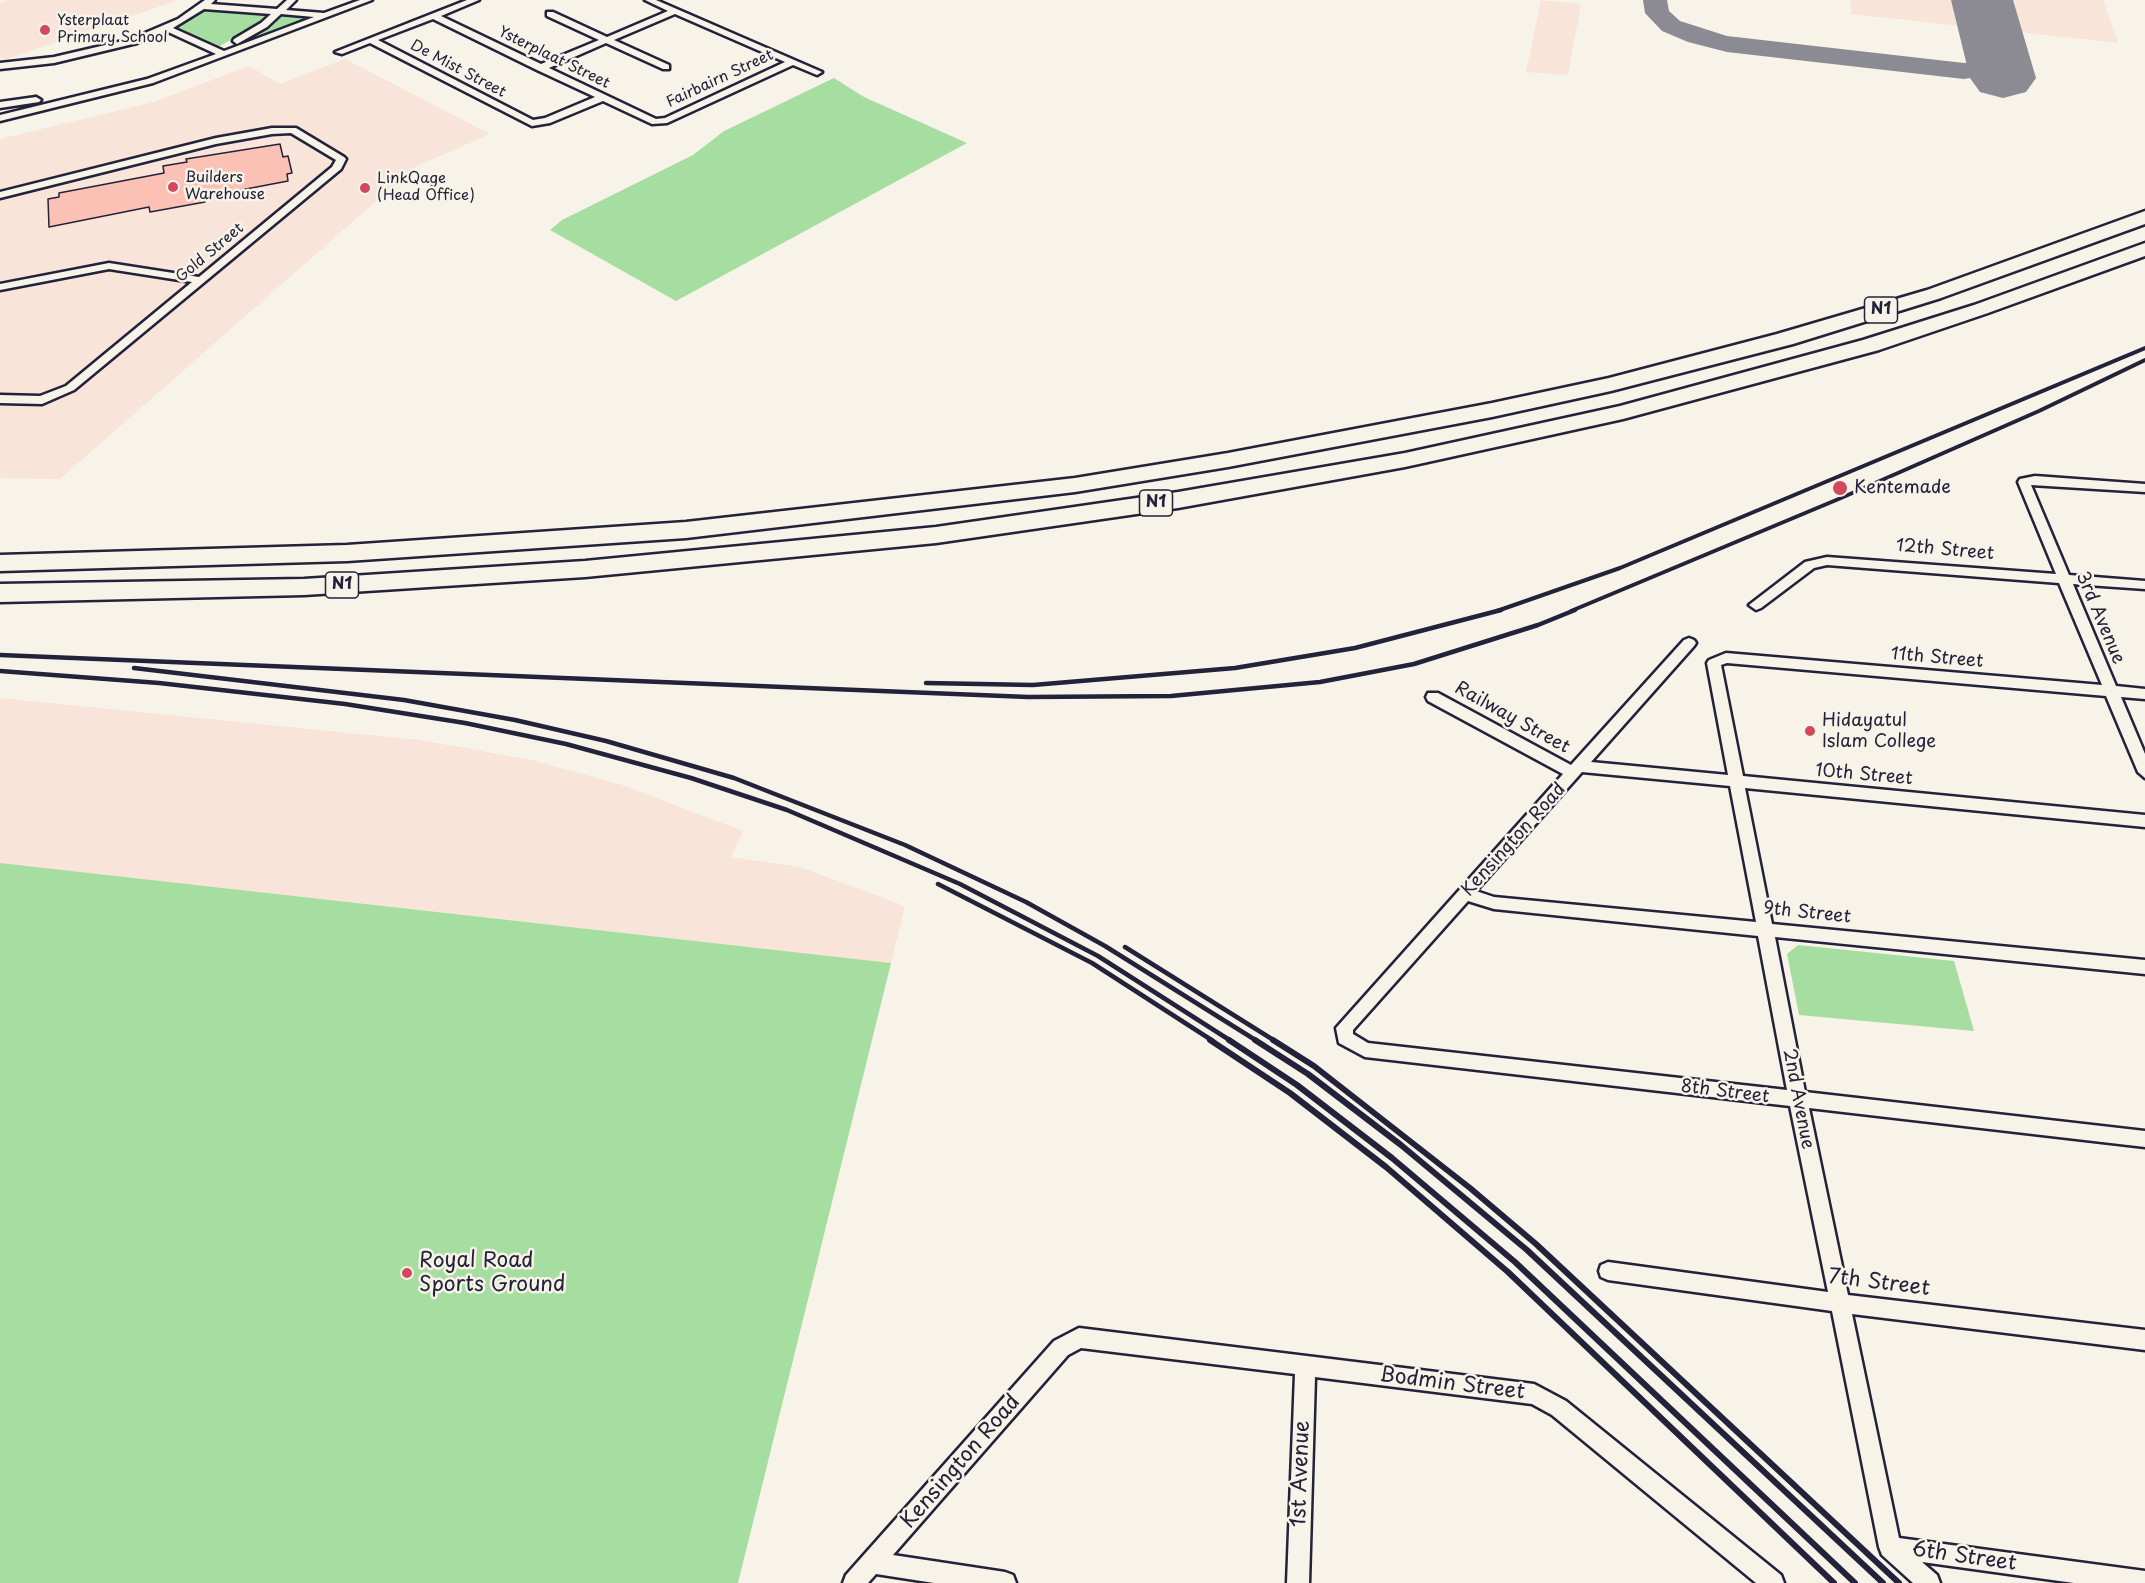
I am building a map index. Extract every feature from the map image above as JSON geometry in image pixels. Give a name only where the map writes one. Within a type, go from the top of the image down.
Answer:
[{"type":"highway","name":"N1","points":[[0,561],[36,563],[228,557],[447,547],[698,529],[1075,485],[1356,438],[1611,384],[1785,339],[1934,294],[2145,217]]},
{"type":"highway","name":"N1","points":[[0,593],[304,587],[585,570],[936,535],[1178,500],[1405,460],[1646,406],[1872,345],[2014,297],[2145,249]]},
{"type":"highway","points":[[0,545],[228,557]]},
{"type":"street","points":[[220,52],[254,31],[292,0]]},
{"type":"street","points":[[0,118],[220,52],[368,0]]},
{"type":"street","points":[[339,52],[475,0]]},
{"type":"street","points":[[649,0],[817,72]]},
{"type":"street","points":[[0,66],[54,60],[96,52],[167,28],[208,3],[326,16]]},
{"type":"street","points":[[540,68],[675,11]]},
{"type":"street","points":[[550,14],[666,67]]},
{"type":"street","name":"Ysterplaat Street","points":[[434,16],[649,121],[661,122]]},
{"type":"street","points":[[167,28],[220,52]]},
{"type":"street","name":"De Mist Street","points":[[371,40],[532,123],[547,122],[601,98]]},
{"type":"street","points":[[756,46],[782,46]]},
{"type":"street","name":"Fairbairn Street","points":[[661,122],[792,62]]},
{"type":"street","points":[[0,105],[66,99]]},
{"type":"street","name":"Gold Street","points":[[0,195],[216,141],[272,130],[293,130],[341,159],[336,169],[62,394],[31,402],[0,399]]},
{"type":"street","points":[[0,287],[109,266],[200,280]]},
{"type":"street","name":"3rd Avenue","points":[[2145,488],[2028,479],[2024,482],[2145,772]]},
{"type":"street","name":"12th Street","points":[[1756,605],[1810,565],[1827,561],[2145,585]]},
{"type":"street","name":"Kensington Road","points":[[1345,1038],[1344,1028],[1689,643]]},
{"type":"street","name":"11th Street","points":[[1726,658],[2145,694]]},
{"type":"street","name":"2nd Avenue","points":[[1726,658],[1716,660],[1714,667],[1797,1100],[1890,1547]]},
{"type":"street","name":"Railway Street","points":[[1433,697],[1576,770]]},
{"type":"street","name":"10th Street","points":[[1576,770],[2145,821]]},
{"type":"street","name":"9th Street","points":[[1466,894],[1494,903],[2145,967]]},
{"type":"street","name":"8th Street","points":[[1345,1038],[1365,1050],[2145,1139]]},
{"type":"street","name":"7th Street","points":[[1608,1271],[1838,1303],[2145,1340]]},
{"type":"street","name":"Bodmin Street","points":[[1068,1341],[1093,1338],[1520,1391],[1547,1400],[1773,1583]]},
{"type":"street","name":"Kensington Road","points":[[854,1583],[1068,1341]]},
{"type":"street","name":"1st Avenue","points":[[1298,1583],[1305,1365]]},
{"type":"street","points":[[1890,1547],[1929,1583]]},
{"type":"street","name":"6th Street","points":[[1890,1547],[2145,1582]]},
{"type":"street","points":[[873,1563],[1005,1583]]},
{"type":"shaded area","name":"Ysterplaat Primary School","points":[[8,0],[178,0],[4,60],[0,58],[0,3]]},
{"type":"shaded area","points":[[1541,0],[1581,4],[1568,75],[1526,72]]},
{"type":"shaded area","points":[[1851,0],[2103,0],[2118,43],[1851,14]]},
{"type":"shaded area","points":[[345,59],[490,134],[415,167],[60,479],[0,478],[0,139],[154,102],[249,66],[280,84]]},
{"type":"shaded area","points":[[0,698],[418,740],[528,759],[622,785],[743,831],[731,857],[800,867],[905,906],[891,963],[0,863]]},
{"type":"green space","points":[[207,9],[271,14],[218,47],[175,28]]},
{"type":"green space","points":[[283,14],[317,17],[231,47],[268,25]]},
{"type":"green space","points":[[834,78],[864,97],[967,143],[676,301],[550,230],[562,220],[693,155],[724,131]]},
{"type":"green space","name":"Royal Road Sports Ground","points":[[0,863],[891,963],[738,1583],[0,1583]]},
{"type":"green space","points":[[1798,945],[1954,961],[1974,1031],[1799,1015],[1787,954]]},
{"type":"building","name":"Builders Warehouse","points":[[280,144],[283,157],[288,156],[292,173],[287,174],[288,181],[204,197],[205,202],[150,212],[149,207],[49,227],[48,199],[59,197],[59,193],[164,173],[163,166],[187,162],[186,159]]},
{"type":"taxiway","points":[[1655,0],[1657,13],[1671,26],[1697,37],[1727,44],[1964,71],[1989,67],[1995,63],[1997,55]]},
{"type":"runway","points":[[1982,0],[2003,78]]},
{"type":"railway","points":[[1497,611],[1620,568],[2145,348]]},
{"type":"railway","points":[[1571,611],[1841,498],[2039,411],[2145,360]]},
{"type":"railway","points":[[926,683],[1033,685],[1235,668],[1355,648],[1501,610]]},
{"type":"railway","points":[[0,655],[1028,697],[1171,696],[1320,682],[1414,664],[1538,625],[1575,610]]},
{"type":"railway","points":[[134,668],[404,700],[515,720],[606,741],[734,778],[905,845],[1026,902],[1105,946],[1257,1041]]},
{"type":"railway","points":[[0,671],[159,683],[345,704],[465,723],[566,744],[691,778],[787,810],[960,884],[1098,956],[1231,1041]]},
{"type":"railway","points":[[938,884],[1092,963],[1213,1041]]},
{"type":"railway","points":[[1125,947],[1275,1041]]},
{"type":"railway","points":[[1210,1040],[1290,1093],[1386,1167],[1508,1272],[1834,1583]]},
{"type":"railway","points":[[1229,1040],[1297,1085],[1392,1158],[1515,1262],[1855,1583]]},
{"type":"railway","points":[[1255,1040],[1308,1074],[1401,1145],[1527,1250],[1883,1583]]},
{"type":"railway","points":[[1273,1040],[1314,1066],[1470,1188],[1536,1244],[1899,1583]]},
{"type":"place","name":"Ysterplaat Primary School","points":[[45,30]]},
{"type":"place","name":"Builders Warehouse","points":[[173,187]]},
{"type":"place","name":"LinkQage (Head Office)","points":[[365,188]]},
{"type":"place","name":"Kentemade","points":[[1840,488]]},
{"type":"place","name":"Hidayatul Islam College","points":[[1810,731]]},
{"type":"place","name":"Royal Road Sports Ground","points":[[407,1273]]}]
